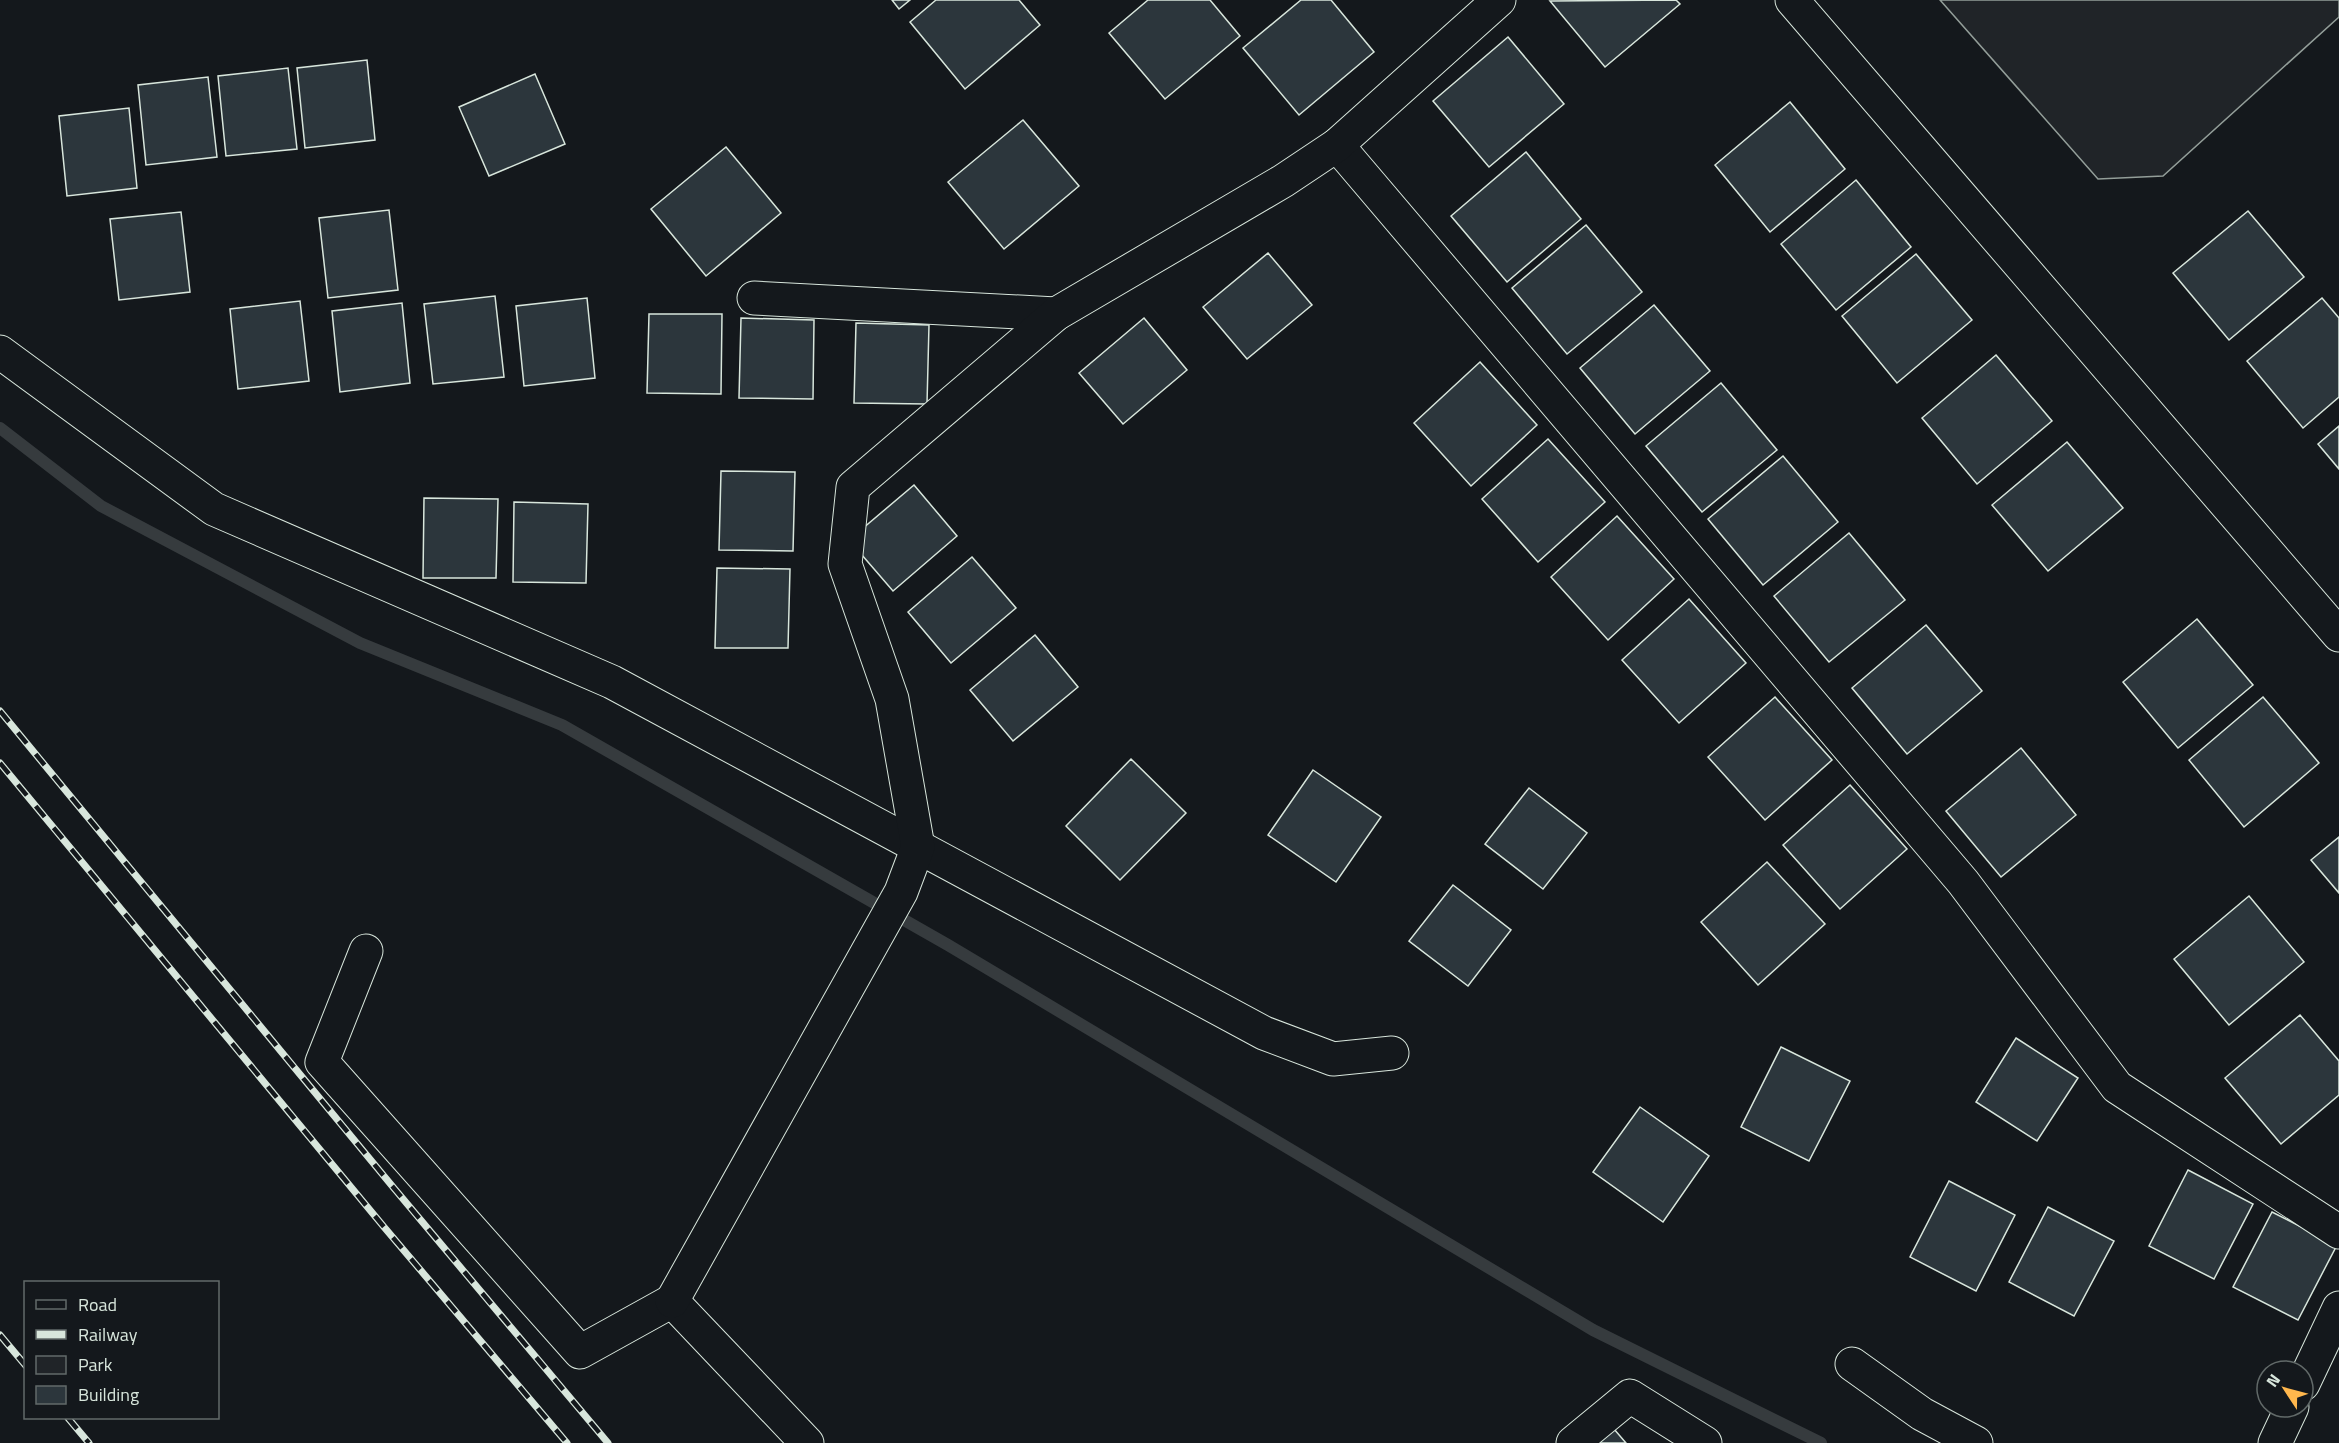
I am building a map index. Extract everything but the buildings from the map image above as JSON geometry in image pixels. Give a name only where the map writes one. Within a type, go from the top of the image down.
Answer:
[{"type":"street","points":[[366,951],[322,1062],[580,1352],[672,1301],[868,948],[902,892],[918,847],[892,699],[845,564],[853,487],[1056,314],[1283,181],[1337,145],[1499,0]]},
{"type":"street","points":[[1792,0],[2339,635]]},
{"type":"street","points":[[1337,145],[1963,882],[2117,1087],[2339,1232]]},
{"type":"street","points":[[754,298],[1056,314]]},
{"type":"street","points":[[0,352],[214,509],[612,682],[1264,1033],[1333,1059],[1392,1053]]},
{"type":"street","points":[[672,1301],[807,1443]]},
{"type":"street","points":[[2315,1359],[2339,1308]]},
{"type":"street","points":[[1852,1364],[1922,1414],[1976,1443]]},
{"type":"street","points":[[1573,1443],[1630,1396],[1704,1443]]},
{"type":"street","points":[[2275,1443],[2286,1419]]},
{"type":"green space","points":[[1940,0],[2339,0],[2339,17],[2163,176],[2098,179]]},
{"type":"waterway","points":[[0,428],[101,506],[360,643],[562,725],[948,945],[1593,1330],[1821,1443]]},
{"type":"railway","points":[[0,711],[393,1187],[608,1443]]},
{"type":"railway","points":[[0,763],[384,1227],[567,1443]]},
{"type":"railway","points":[[0,1335],[24,1364]]},
{"type":"railway","points":[[69,1419],[89,1443]]}]
